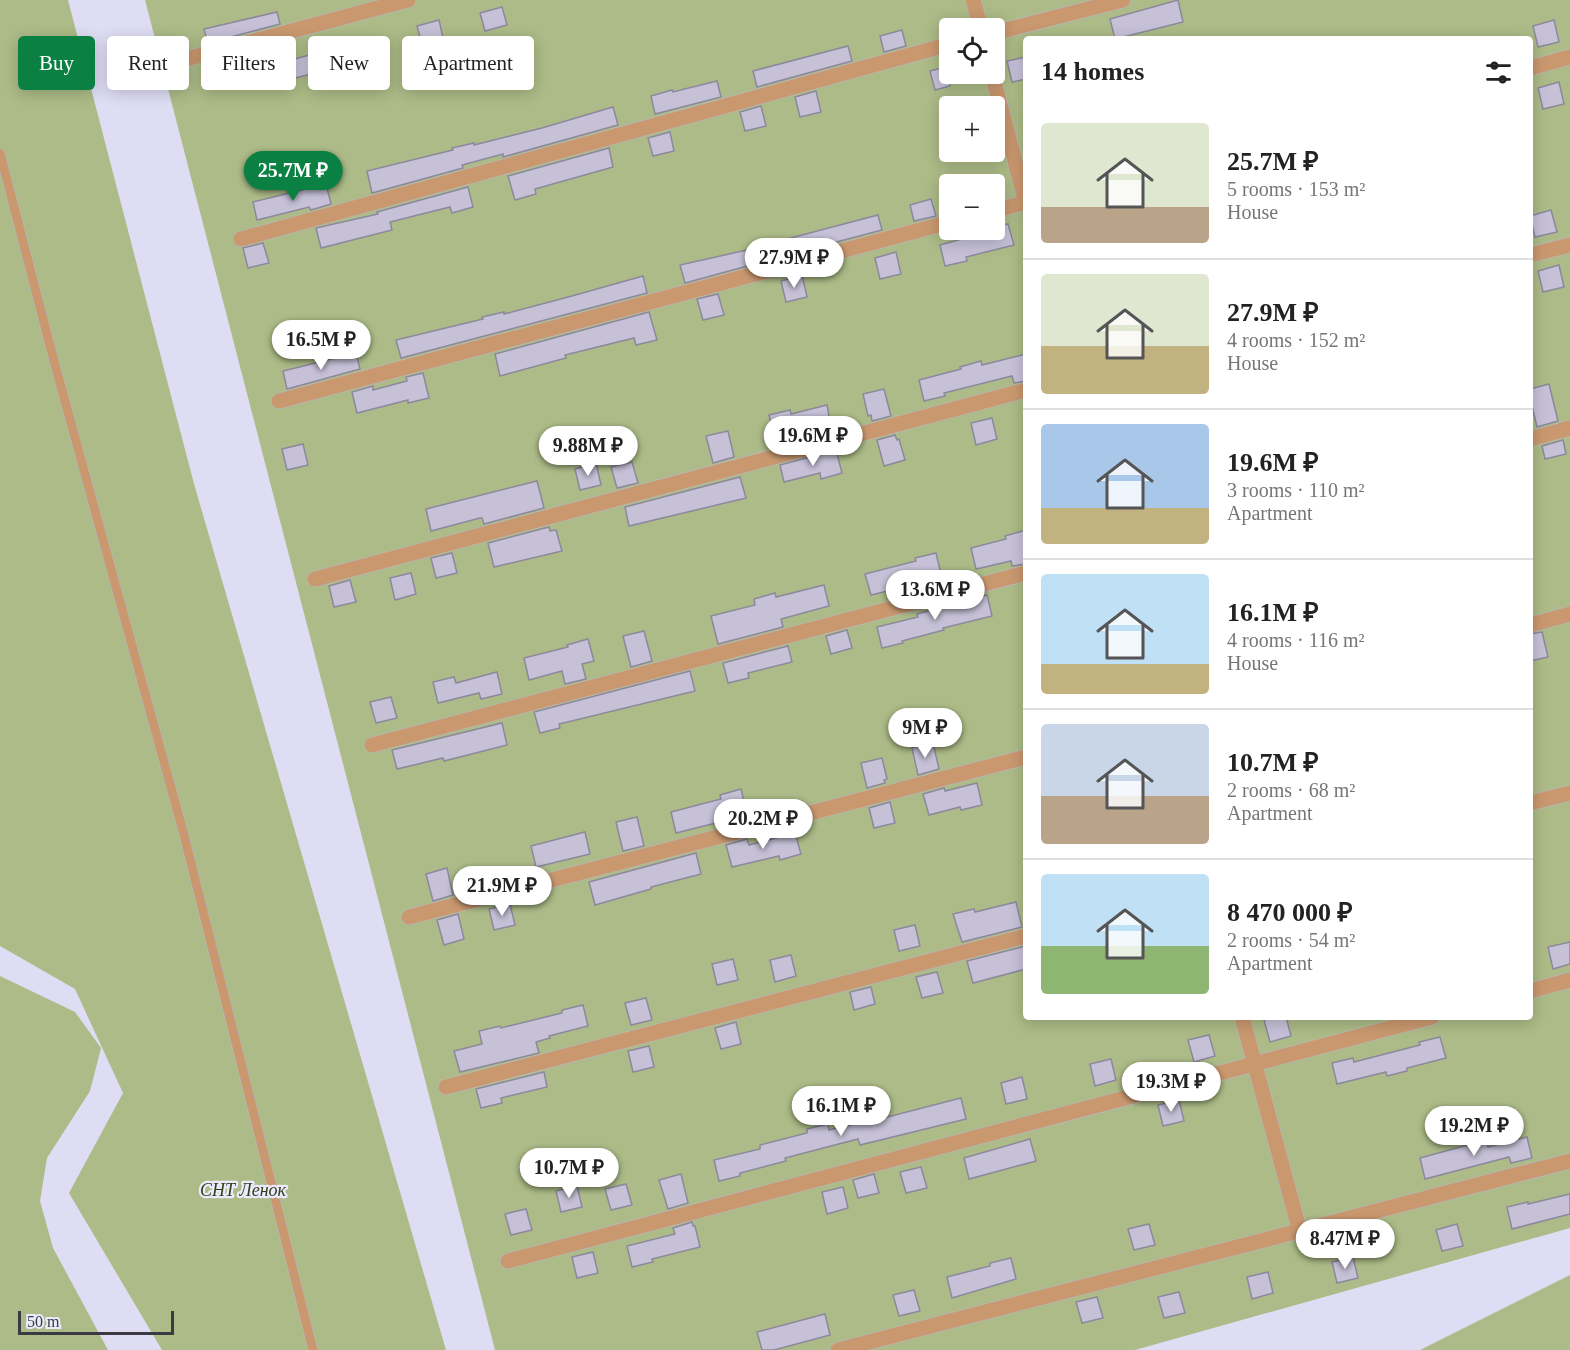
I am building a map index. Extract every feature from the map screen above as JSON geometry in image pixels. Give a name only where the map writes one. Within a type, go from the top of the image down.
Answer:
[{"type":"street","points":[[189,58],[408,0]]},
{"type":"street","points":[[973,0],[978,18]]},
{"type":"street","points":[[1005,30],[1123,0]]},
{"type":"street","points":[[241,239],[939,47]]},
{"type":"street","points":[[1533,67],[1570,57]]},
{"type":"street","points":[[995,84],[1023,191]]},
{"type":"street","points":[[1005,207],[1023,203]]},
{"type":"street","points":[[279,401],[939,225]]},
{"type":"street","points":[[1533,254],[1570,244]]},
{"type":"street","points":[[315,579],[1023,391]]},
{"type":"street","points":[[1533,438],[1570,428]]},
{"type":"street","points":[[372,745],[1023,574]]},
{"type":"street","points":[[1533,624],[1570,614]]},
{"type":"street","points":[[409,917],[1023,758]]},
{"type":"street","points":[[1533,802],[1570,793]]},
{"type":"street","points":[[446,1087],[1023,937]]},
{"type":"street","points":[[1533,990],[1570,980]]},
{"type":"street","points":[[1243,1020],[1300,1232]]},
{"type":"street","points":[[508,1261],[1421,1020]]},
{"type":"street","points":[[838,1350],[1570,1161]]},
{"type":"lane","points":[[0,153],[54,361],[184,835],[313,1350]]},
{"type":"green space","name":"СНТ Ленок","points":[[0,0],[68,0],[77,36],[18,36],[18,90],[91,90],[194,484],[446,1350],[162,1350],[69,1193],[123,1093],[75,989],[0,946]]},
{"type":"green space","points":[[145,0],[1570,0],[1570,1228],[1135,1350],[495,1350],[168,90],[189,90],[189,36],[154,36]]},
{"type":"green space","points":[[0,976],[75,1012],[101,1048],[90,1091],[47,1158],[40,1201],[53,1248],[108,1350],[0,1350]]},
{"type":"green space","points":[[1570,1275],[1570,1350],[1420,1350]]},
{"type":"building","points":[[1178,0],[1183,22],[1127,36],[1114,36],[1110,19]]},
{"type":"building","points":[[502,7],[507,25],[485,31],[480,13]]},
{"type":"building","points":[[277,12],[280,24],[235,36],[206,36],[204,29]]},
{"type":"building","points":[[439,20],[443,36],[420,36],[417,26]]},
{"type":"building","points":[[1554,20],[1559,42],[1538,47],[1533,26]]},
{"type":"building","points":[[902,30],[906,46],[884,52],[880,36]]},
{"type":"building","points":[[848,46],[852,61],[757,87],[753,71]]},
{"type":"building","points":[[308,55],[308,75],[296,78],[296,59]]},
{"type":"building","points":[[1023,58],[1023,80],[1012,82],[1007,61]]},
{"type":"building","points":[[939,69],[939,84],[950,84],[950,86],[935,90],[930,71]]},
{"type":"building","points":[[717,81],[721,97],[655,114],[651,96]]},
{"type":"building","points":[[1559,82],[1564,104],[1543,109],[1538,88]]},
{"type":"building","points":[[816,91],[821,112],[800,117],[795,97]]},
{"type":"building","points":[[761,106],[766,126],[745,131],[740,112]]},
{"type":"building","points":[[613,107],[618,125],[503,157],[503,154],[462,165],[463,168],[372,193],[367,171],[453,150],[452,148],[474,143],[474,145],[542,128]]},
{"type":"building","points":[[670,132],[674,151],[653,156],[648,138]]},
{"type":"building","points":[[609,148],[613,167],[535,189],[536,194],[515,200],[508,176]]},
{"type":"building","points":[[326,184],[331,204],[257,220],[253,202]]},
{"type":"building","points":[[468,187],[473,207],[452,213],[450,207],[390,222],[392,230],[321,248],[316,228],[378,214],[377,212]]},
{"type":"building","points":[[931,199],[936,216],[914,221],[910,205]]},
{"type":"building","points":[[1551,210],[1557,232],[1535,237],[1533,215]]},
{"type":"building","points":[[878,215],[882,230],[787,255],[783,240]]},
{"type":"building","points":[[1008,224],[1014,245],[966,257],[967,261],[945,266],[940,245],[958,240],[1005,240],[1005,225]]},
{"type":"building","points":[[263,243],[269,263],[248,268],[243,248]]},
{"type":"building","points":[[747,250],[751,265],[685,283],[680,265]]},
{"type":"building","points":[[896,252],[901,274],[880,279],[875,258]]},
{"type":"building","points":[[1559,265],[1564,287],[1543,292],[1538,271]]},
{"type":"building","points":[[802,275],[807,297],[786,302],[781,281]]},
{"type":"building","points":[[643,276],[647,293],[401,358],[396,340],[483,319],[482,317],[504,312],[504,314]]},
{"type":"building","points":[[718,294],[724,315],[703,320],[697,299]]},
{"type":"building","points":[[649,312],[657,340],[636,345],[634,338],[565,355],[566,358],[500,376],[495,354]]},
{"type":"building","points":[[356,353],[360,369],[287,389],[283,371]]},
{"type":"building","points":[[1023,355],[1023,382],[1014,383],[1012,376],[944,393],[945,396],[924,401],[919,380],[981,361],[982,365]]},
{"type":"building","points":[[423,373],[429,398],[408,403],[408,400],[357,413],[352,392],[373,386],[373,390],[407,381],[406,377]]},
{"type":"building","points":[[1549,384],[1558,421],[1537,427],[1533,410],[1533,388]]},
{"type":"building","points":[[884,389],[891,416],[872,421],[871,415],[868,416],[863,394]]},
{"type":"building","points":[[827,405],[832,432],[777,446],[769,415],[790,410],[791,414]]},
{"type":"building","points":[[992,418],[997,439],[976,445],[971,423]]},
{"type":"building","points":[[728,431],[734,457],[713,463],[706,436]]},
{"type":"building","points":[[895,435],[897,440],[899,439],[905,460],[884,466],[877,440]]},
{"type":"building","points":[[1563,440],[1566,454],[1545,459],[1542,446]]},
{"type":"building","points":[[303,444],[308,465],[287,470],[282,449]]},
{"type":"building","points":[[836,450],[842,473],[821,479],[820,473],[784,482],[780,465]]},
{"type":"building","points":[[632,462],[638,483],[617,488],[611,467]]},
{"type":"building","points":[[596,463],[601,485],[580,490],[575,469]]},
{"type":"building","points":[[740,477],[746,498],[629,526],[625,507]]},
{"type":"building","points":[[537,481],[544,508],[484,524],[480,518],[431,531],[426,509]]},
{"type":"building","points":[[549,527],[550,531],[556,530],[562,551],[494,567],[488,543]]},
{"type":"building","points":[[1023,531],[1023,564],[1012,566],[1011,561],[976,569],[971,548],[1006,539],[1005,536]]},
{"type":"building","points":[[452,553],[457,573],[436,578],[431,558]]},
{"type":"building","points":[[936,553],[941,574],[891,587],[892,590],[871,595],[865,574],[916,561],[915,558]]},
{"type":"building","points":[[411,573],[416,594],[395,600],[390,578]]},
{"type":"building","points":[[350,580],[356,602],[334,607],[329,586]]},
{"type":"building","points":[[824,585],[829,606],[781,619],[783,627],[718,644],[711,616],[755,605],[754,599],[775,593],[776,597]]},
{"type":"building","points":[[987,595],[992,616],[943,628],[944,630],[882,648],[877,627],[918,617],[917,614]]},
{"type":"building","points":[[847,630],[852,648],[831,654],[826,636]]},
{"type":"building","points":[[644,631],[652,661],[631,667],[623,636]]},
{"type":"building","points":[[1542,632],[1548,657],[1533,660],[1533,634]]},
{"type":"building","points":[[588,639],[594,661],[582,664],[586,679],[565,684],[562,671],[529,680],[524,658],[568,647],[567,645]]},
{"type":"building","points":[[788,646],[792,662],[748,673],[749,678],[728,683],[723,663]]},
{"type":"building","points":[[690,671],[695,691],[559,724],[560,728],[540,733],[534,712]]},
{"type":"building","points":[[497,672],[502,694],[481,699],[479,693],[438,703],[433,682],[454,677],[456,683]]},
{"type":"building","points":[[391,697],[397,718],[376,723],[370,702]]},
{"type":"building","points":[[502,723],[507,745],[444,761],[443,758],[397,769],[392,750]]},
{"type":"building","points":[[933,743],[939,769],[918,775],[912,748]]},
{"type":"building","points":[[882,758],[887,779],[884,780],[885,783],[867,788],[861,763]]},
{"type":"building","points":[[977,783],[982,805],[961,810],[960,807],[929,815],[923,794]]},
{"type":"building","points":[[741,789],[746,810],[741,812],[743,820],[721,826],[720,822],[676,833],[671,812],[721,799],[720,795]]},
{"type":"building","points":[[890,802],[895,823],[874,828],[869,808]]},
{"type":"building","points":[[637,817],[644,846],[623,851],[616,822]]},
{"type":"building","points":[[585,832],[590,854],[536,867],[531,846]]},
{"type":"building","points":[[795,833],[801,854],[780,860],[779,856],[732,867],[726,845],[747,839],[749,845]]},
{"type":"building","points":[[696,853],[701,874],[595,905],[589,882]]},
{"type":"building","points":[[447,868],[453,895],[433,901],[426,874]]},
{"type":"building","points":[[1016,902],[1022,927],[962,942],[953,914],[974,909],[975,912]]},
{"type":"building","points":[[510,904],[515,925],[494,930],[489,909]]},
{"type":"building","points":[[458,914],[464,939],[444,945],[437,920]]},
{"type":"building","points":[[915,925],[920,946],[899,951],[894,930]]},
{"type":"building","points":[[1570,942],[1570,964],[1553,969],[1548,947]]},
{"type":"building","points":[[1023,947],[1023,970],[973,983],[967,961]]},
{"type":"building","points":[[791,955],[796,976],[775,982],[770,960]]},
{"type":"building","points":[[733,959],[738,980],[717,985],[712,964]]},
{"type":"building","points":[[937,972],[943,993],[922,998],[916,977]]},
{"type":"building","points":[[871,987],[875,1004],[854,1010],[850,992]]},
{"type":"building","points":[[646,998],[652,1020],[631,1025],[625,1003]]},
{"type":"building","points":[[583,1005],[588,1026],[549,1036],[550,1038],[536,1042],[539,1053],[460,1072],[454,1051],[482,1044],[479,1031],[562,1013],[562,1010]]},
{"type":"building","points":[[1264,1020],[1287,1020],[1291,1036],[1270,1042]]},
{"type":"building","points":[[736,1022],[741,1044],[721,1049],[715,1028]]},
{"type":"building","points":[[1209,1035],[1215,1056],[1194,1062],[1188,1040]]},
{"type":"building","points":[[1440,1037],[1446,1058],[1407,1068],[1407,1071],[1387,1076],[1386,1072],[1337,1084],[1332,1063],[1353,1058],[1354,1062],[1420,1045],[1419,1042]]},
{"type":"building","points":[[649,1046],[654,1067],[633,1072],[628,1051]]},
{"type":"building","points":[[1111,1059],[1116,1080],[1095,1086],[1090,1064]]},
{"type":"building","points":[[544,1072],[547,1087],[501,1098],[502,1103],[481,1108],[476,1089]]},
{"type":"building","points":[[1022,1077],[1027,1099],[1006,1104],[1001,1083]]},
{"type":"building","points":[[961,1098],[966,1119],[860,1145],[858,1139],[785,1158],[786,1161],[719,1181],[714,1160],[760,1149],[760,1145],[807,1133],[807,1129],[828,1124],[829,1130]]},
{"type":"building","points":[[1179,1100],[1184,1121],[1163,1126],[1158,1105]]},
{"type":"building","points":[[1527,1137],[1532,1158],[1511,1163],[1509,1157],[1425,1179],[1420,1158],[1486,1140],[1488,1147]]},
{"type":"building","points":[[1030,1139],[1036,1161],[969,1179],[964,1158]]},
{"type":"building","points":[[921,1167],[927,1188],[906,1193],[900,1172]]},
{"type":"building","points":[[681,1174],[688,1203],[668,1209],[659,1180]]},
{"type":"building","points":[[874,1174],[879,1193],[858,1198],[853,1180]]},
{"type":"building","points":[[626,1184],[632,1205],[611,1210],[605,1189]]},
{"type":"building","points":[[577,1186],[582,1207],[561,1212],[556,1191]]},
{"type":"building","points":[[843,1187],[848,1208],[827,1214],[822,1192]]},
{"type":"building","points":[[1570,1194],[1570,1214],[1512,1229],[1507,1207]]},
{"type":"building","points":[[526,1209],[532,1230],[511,1235],[505,1214]]},
{"type":"building","points":[[692,1222],[700,1247],[652,1259],[653,1262],[632,1267],[627,1246],[675,1234],[673,1228]]},
{"type":"building","points":[[1149,1224],[1155,1245],[1134,1250],[1128,1229]]},
{"type":"building","points":[[1457,1224],[1463,1246],[1442,1251],[1436,1230]]},
{"type":"building","points":[[593,1252],[598,1273],[577,1278],[572,1257]]},
{"type":"building","points":[[1353,1257],[1358,1278],[1337,1283],[1332,1262]]},
{"type":"building","points":[[1011,1258],[1016,1279],[952,1298],[947,1277]]},
{"type":"building","points":[[1268,1272],[1273,1293],[1252,1299],[1247,1277]]},
{"type":"building","points":[[914,1290],[920,1311],[899,1316],[893,1295]]},
{"type":"building","points":[[1179,1292],[1185,1313],[1164,1318],[1158,1297]]},
{"type":"building","points":[[1097,1297],[1103,1318],[1082,1323],[1076,1302]]},
{"type":"building","points":[[825,1314],[830,1335],[774,1350],[762,1350],[757,1332]]}]
